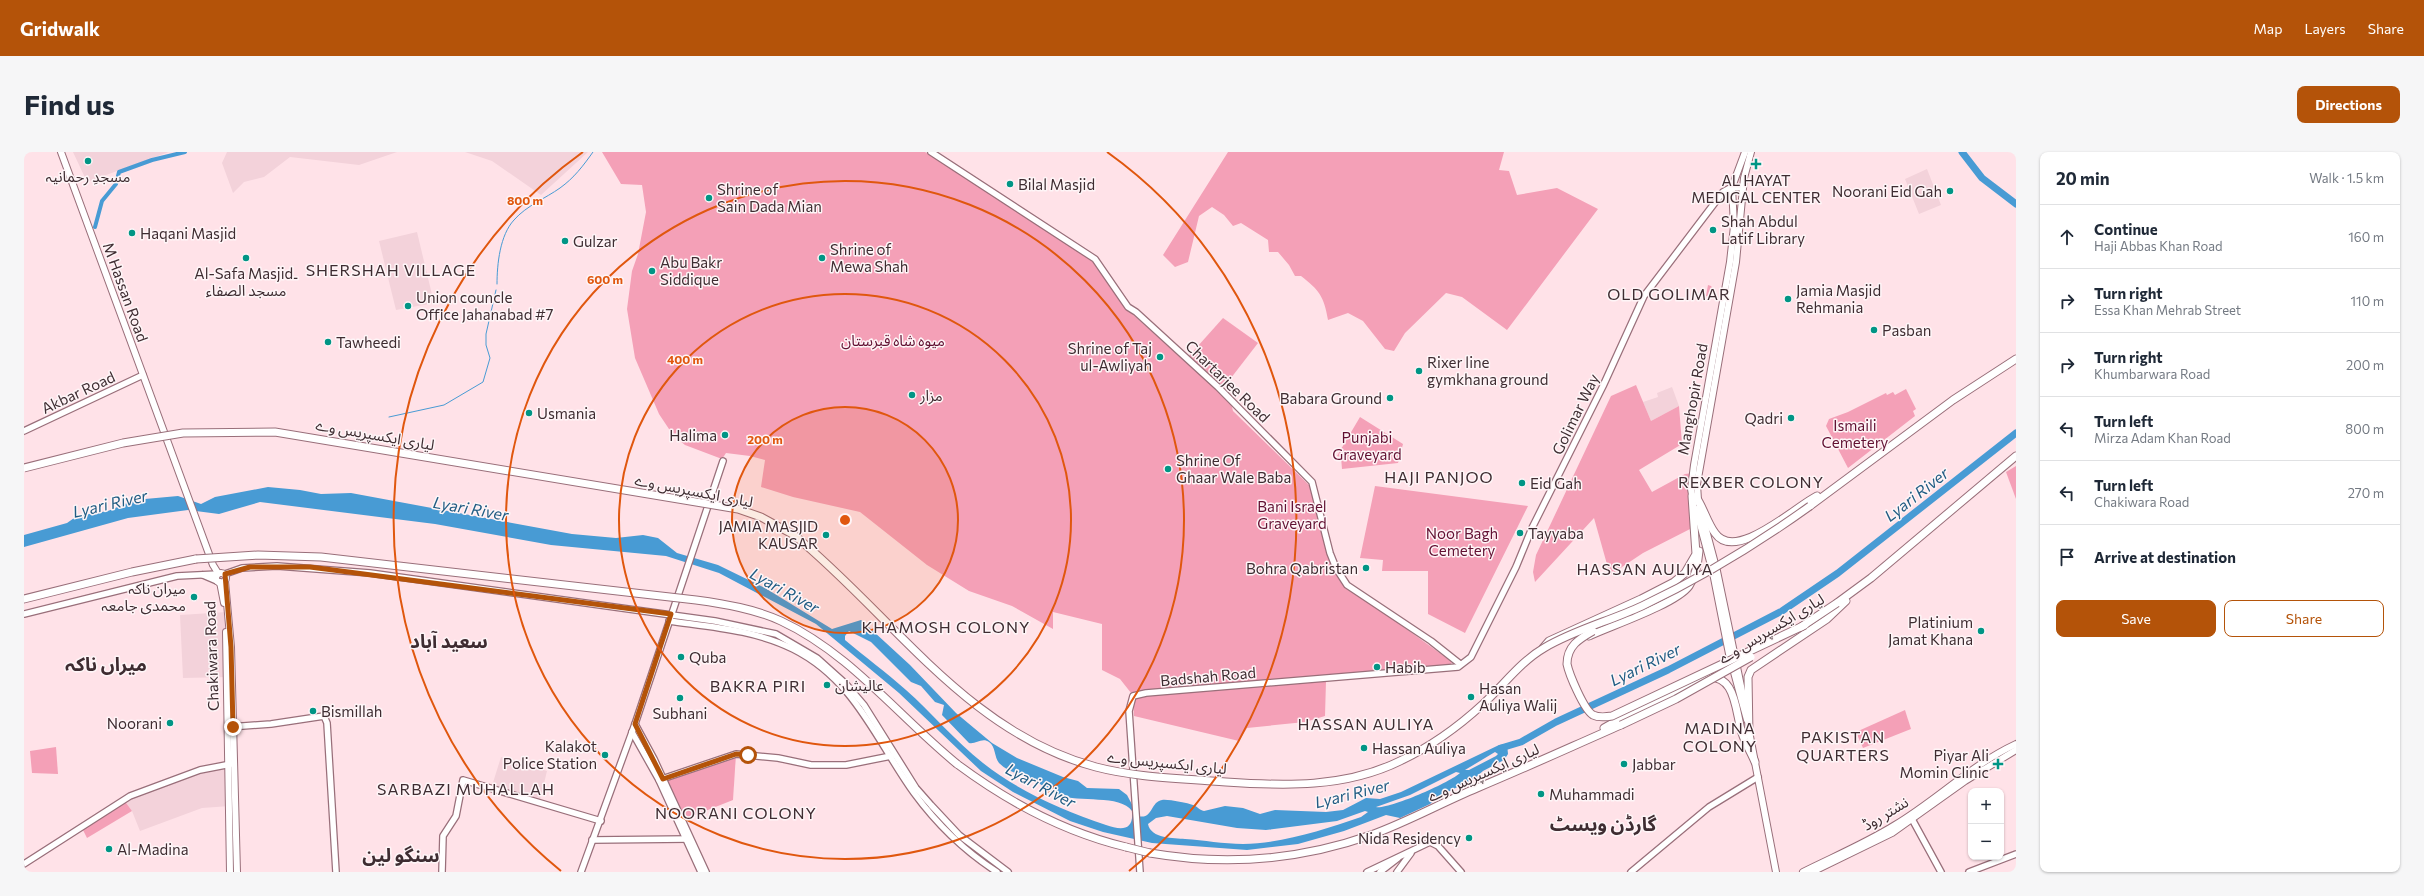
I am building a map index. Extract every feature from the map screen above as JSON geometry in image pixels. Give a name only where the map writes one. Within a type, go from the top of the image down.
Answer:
[{"type":"highway","name":"لیاری ایکسپریس وے","points":[[24,468],[122,443],[184,433],[275,432],[738,509],[780,526],[800,540],[958,691],[1011,731],[1042,747],[1076,761],[1122,773],[1280,785],[1307,784],[1358,776],[1399,762],[1434,742],[1483,704],[1524,664],[1543,649],[1608,622],[1704,573],[1768,536],[1953,400],[2016,359]]},
{"type":"highway","name":"لیاری ایکسپریس وے","points":[[24,599],[171,563],[221,557],[270,555],[346,559],[733,606],[780,621],[823,645],[940,750],[966,771],[1008,799],[1067,828],[1126,847],[1150,853],[1192,858],[1247,859],[1284,856],[1334,846],[1395,825],[1676,699],[1805,624],[1871,578],[2016,456]]},
{"type":"highway","points":[[1695,498],[1714,533],[1723,540],[1733,543],[1751,538],[1805,502],[1828,492]]},
{"type":"highway","points":[[1543,649],[1549,641],[1674,582],[1685,573],[1696,554],[1694,520],[1695,498]]},
{"type":"highway","points":[[1577,640],[1648,610],[1684,591],[1692,582],[1698,560],[1699,548],[1694,520]]},
{"type":"highway","points":[[1749,735],[1748,677],[1751,670],[1827,619],[1871,578]]},
{"type":"highway","points":[[1608,622],[1577,640],[1569,651],[1567,664],[1587,709],[1598,719],[1616,720]]},
{"type":"highway","points":[[1587,709],[1599,717],[1612,716],[1744,656],[1805,624]]},
{"type":"highway","points":[[1587,740],[1616,720],[1703,678],[1716,677],[1726,683],[1733,694],[1742,733],[1755,762]]},
{"type":"main road","name":"M Hassan Road","points":[[61,152],[208,550]]},
{"type":"main road","name":"Chartarjee Road","points":[[931,152],[1095,259],[1128,307],[1136,312],[1218,387],[1312,482],[1330,554],[1336,568],[1347,585],[1430,641],[1460,664]]},
{"type":"main road","name":"Manghopir Road","points":[[1745,152],[1732,187],[1734,226],[1730,262],[1690,489],[1695,498],[1735,652],[1749,735],[1776,872]]},
{"type":"main road","name":"Manghopir Road","points":[[1695,498],[1736,262],[1742,188],[1751,152]]},
{"type":"main road","name":"Golimar Way","points":[[1460,664],[1471,657],[1516,567],[1532,528],[1603,386],[1644,296],[1723,192],[1732,187]]},
{"type":"main road","points":[[1732,187],[1742,188]]},
{"type":"main road","name":"Akbar Road","points":[[24,431],[143,375]]},
{"type":"main road","points":[[581,872],[592,840],[601,821],[635,724],[723,461]]},
{"type":"main road","name":"Chakiwara Road","points":[[208,550],[220,577],[231,647],[230,727],[237,872]]},
{"type":"main road","points":[[24,614],[177,576],[201,575],[220,577],[250,567],[310,567],[671,614],[764,630],[786,639],[817,658],[858,696],[916,788],[930,805],[966,840],[1008,872]]},
{"type":"main road","name":"Manghopir Road","points":[[1715,572],[1730,656],[1747,720]]},
{"type":"main road","points":[[669,621],[752,634],[773,640],[803,655],[825,670],[852,697],[914,794],[962,846],[997,872]]},
{"type":"main road","name":"Badshah Road","points":[[1140,872],[1129,711],[1133,696],[1154,692],[1458,667],[1460,664]]},
{"type":"main road","points":[[230,727],[271,724],[324,716],[327,723],[336,872]]},
{"type":"main road","points":[[635,724],[706,872]]},
{"type":"main road","points":[[632,732],[661,779]]},
{"type":"main road","name":"نشتر روڈ","points":[[1803,872],[1895,825],[1945,788],[2003,750],[2016,744]]},
{"type":"main road","name":"نشتر روڈ","points":[[1812,872],[1892,833],[1965,781],[2016,750]]},
{"type":"main road","points":[[661,779],[736,754],[778,758],[811,765],[846,765],[891,756]]},
{"type":"main road","points":[[24,864],[130,796],[200,770],[231,764]]},
{"type":"main road","name":"Chakiwara Road","points":[[230,872],[231,764]]},
{"type":"main road","points":[[1631,872],[1709,807],[1758,777]]},
{"type":"main road","points":[[442,872],[442,836],[456,816],[463,780],[601,821]]},
{"type":"main road","points":[[1912,819],[1941,872]]},
{"type":"main road","points":[[592,840],[689,839]]},
{"type":"main road","points":[[689,839],[701,872]]},
{"type":"main road","points":[[1367,872],[1411,852],[1426,843],[1438,846],[1462,872]]},
{"type":"main road","points":[[1397,872],[1411,852]]},
{"type":"main road","points":[[1969,872],[2016,854]]},
{"type":"main road","points":[[1380,872],[1398,858]]},
{"type":"shaded area","points":[[73,152],[169,152],[87,182]]},
{"type":"shaded area","points":[[227,152],[397,152],[359,165],[290,157],[264,177],[244,182],[233,193],[222,163]]},
{"type":"shaded area","points":[[465,152],[588,152],[541,195],[492,161]]},
{"type":"shaded area","points":[[1927,169],[1941,205],[1919,214],[1905,179]]},
{"type":"shaded area","points":[[417,232],[434,303],[396,310],[379,241]]},
{"type":"shaded area","points":[[1672,387],[1679,406],[1651,421],[1643,402],[1658,397],[1657,393]]},
{"type":"shaded area","points":[[227,612],[229,677],[183,678],[180,615]]},
{"type":"shaded area","points":[[501,757],[547,771],[539,804],[491,789]]},
{"type":"shaded area","points":[[230,765],[230,806],[202,808],[140,831],[132,811],[124,800],[200,770]]},
{"type":"green space","name":"میوہ شاہ قبرستان","points":[[602,152],[925,152],[1090,258],[1130,312],[1231,403],[1233,411],[1311,487],[1329,555],[1346,585],[1452,662],[1450,665],[1326,681],[1325,716],[1305,722],[1247,728],[1239,741],[1134,716],[1133,701],[1135,698],[1120,679],[1102,670],[1102,624],[1053,612],[1053,629],[1012,606],[969,591],[927,565],[860,512],[793,497],[761,487],[765,460],[750,456],[726,453],[722,459],[685,445],[673,435],[659,414],[635,358],[627,309],[632,271],[638,254],[646,212],[642,185],[621,184]]},
{"type":"green space","points":[[1228,152],[1504,152],[1499,170],[1509,171],[1517,195],[1557,188],[1598,209],[1507,330],[1462,297],[1446,293],[1405,333],[1394,351],[1385,349],[1363,321],[1348,313],[1328,320],[1325,305],[1320,294],[1301,276],[1295,276],[1289,265],[1278,252],[1269,252],[1268,240],[1241,223],[1233,226],[1224,215],[1212,207],[1199,216],[1188,262],[1175,267],[1163,255]]},
{"type":"green space","points":[[1708,285],[1711,286],[1716,294],[1714,298],[1706,296]]},
{"type":"green space","points":[[1223,318],[1258,343],[1224,387],[1189,356]]},
{"type":"green space","points":[[1636,385],[1651,421],[1679,406],[1682,444],[1639,470],[1652,492],[1685,474],[1693,473],[1696,526],[1643,553],[1610,575],[1594,518],[1535,582],[1533,572],[1536,555],[1611,396]]},
{"type":"green space","name":"Ismaili Cemetery","points":[[1906,389],[1916,409],[1913,411],[1915,416],[1848,468],[1826,426],[1829,419],[1848,412],[1886,393],[1887,395],[1893,392],[1895,395]]},
{"type":"green space","name":"Punjabi Graveyard","points":[[1360,417],[1403,444],[1398,463],[1342,469],[1341,457],[1337,456]]},
{"type":"green space","points":[[2016,466],[2016,499],[2006,472]]},
{"type":"green space","name":"Noor Bagh Cemetery","points":[[1375,486],[1528,506],[1465,633],[1428,614],[1428,571],[1382,571],[1383,560],[1360,558]]},
{"type":"green space","points":[[1905,710],[1911,729],[1863,748],[1856,732]]},
{"type":"green space","points":[[56,747],[58,774],[32,773],[30,751]]},
{"type":"green space","points":[[736,754],[733,800],[680,821],[661,783]]},
{"type":"green space","points":[[124,800],[132,811],[87,838],[81,826]]},
{"type":"water","points":[[268,487],[300,490],[321,494],[351,493],[572,534],[616,538],[643,535],[658,538],[677,553],[718,565],[765,588],[832,629],[861,620],[910,665],[956,713],[992,743],[1017,758],[1063,777],[1078,781],[1087,788],[1119,789],[1127,795],[1138,816],[1143,817],[1149,813],[1158,801],[1162,800],[1178,801],[1190,804],[1204,811],[1225,806],[1243,808],[1260,814],[1275,810],[1326,812],[1343,810],[1366,798],[1380,799],[1401,792],[1499,745],[1507,744],[1508,754],[1504,760],[1483,771],[1475,778],[1440,796],[1430,804],[1400,818],[1386,815],[1344,831],[1298,844],[1247,850],[1152,843],[1103,832],[1070,821],[1013,792],[981,771],[899,693],[816,624],[719,573],[666,556],[551,545],[435,524],[260,502],[219,514],[188,510],[128,518],[24,547],[24,535],[67,523],[77,516],[108,511],[134,500],[178,496],[201,504],[215,497]],"holes":[[[849,631],[871,642],[911,682],[921,686],[935,702],[944,705],[942,715],[969,743],[984,740],[989,742],[993,747],[999,763],[1007,769],[1035,781],[1059,795],[1118,802],[1132,811],[1131,823],[1125,828],[1111,827],[1042,799],[1012,783],[983,763],[963,746],[916,699],[845,640],[845,636]],[[1495,752],[1498,754],[1469,770],[1465,770]],[[1456,772],[1460,773],[1445,783],[1405,800],[1383,807],[1376,807],[1410,795]],[[1365,811],[1368,812],[1361,817],[1303,835],[1273,841],[1243,844],[1164,837],[1154,833],[1148,824],[1156,818],[1167,816],[1237,828],[1266,830],[1337,821]]]},
{"type":"waterway","points":[[95,227],[102,201],[116,184],[119,172],[152,160],[185,152]]},
{"type":"waterway","points":[[497,284],[500,250],[509,226],[524,210],[560,188],[570,180],[593,152]]},
{"type":"waterway","points":[[1962,152],[1982,178],[2016,204]]},
{"type":"waterway","points":[[389,417],[444,405],[483,382],[490,358],[486,345],[486,334],[496,290]]},
{"type":"waterway","name":"Lyari River","points":[[1501,748],[1521,742],[1556,722],[1668,670],[1782,611],[1838,573],[2016,433]]},
{"type":"place","name":"مسجدِ رحمانیہ","points":[[88,161]]},
{"type":"place","name":"AL HAYAT MEDICAL CENTER","points":[[1756,164]]},
{"type":"place","name":"Bilal Masjid","points":[[1010,184]]},
{"type":"place","name":"Noorani Eid Gah","points":[[1950,191]]},
{"type":"place","name":"Shrine of Sain Dada Mian","points":[[709,198]]},
{"type":"place","name":"Shah Abdul Latif Library","points":[[1713,230]]},
{"type":"place","name":"Haqani Masjid","points":[[132,233]]},
{"type":"place","name":"Gulzar","points":[[565,241]]},
{"type":"place","name":"Al-Safa Masjid۔ مسجد الصفاء","points":[[246,258]]},
{"type":"place","name":"Shrine of Mewa Shah","points":[[822,258]]},
{"type":"place","name":"Abu Bakr Siddique","points":[[652,271]]},
{"type":"place","name":"Jamia Masjid Rehmania","points":[[1788,299]]},
{"type":"place","name":"Union councle Office Jahanabad #7","points":[[408,306]]},
{"type":"place","name":"Pasban","points":[[1874,330]]},
{"type":"place","name":"Tawheedi","points":[[328,342]]},
{"type":"place","name":"Shrine of Taj ul-Awliyah","points":[[1160,357]]},
{"type":"place","name":"Rixer line gymkhana ground","points":[[1419,371]]},
{"type":"place","name":"مزار","points":[[912,395]]},
{"type":"place","name":"Babara Ground","points":[[1390,398]]},
{"type":"place","name":"Usmania","points":[[529,413]]},
{"type":"place","name":"Qadri","points":[[1791,418]]},
{"type":"place","name":"Halima","points":[[725,435]]},
{"type":"place","name":"Shrine Of Ghaar Wale Baba","points":[[1168,469]]},
{"type":"place","name":"Eid Gah","points":[[1522,483]]},
{"type":"place","name":"Tayyaba","points":[[1520,533]]},
{"type":"place","name":"JAMIA MASJID KAUSAR","points":[[826,535]]},
{"type":"place","name":"Bohra Qabristan","points":[[1366,568]]},
{"type":"place","name":"میران ناکہ محمدی جامعہ","points":[[194,597]]},
{"type":"place","name":"Platinium Jamat Khana","points":[[1981,631]]},
{"type":"place","name":"Quba","points":[[681,657]]},
{"type":"place","name":"Habib","points":[[1377,667]]},
{"type":"place","name":"عالیشان","points":[[827,685]]},
{"type":"place","name":"Hasan Auliya Walij","points":[[1471,697]]},
{"type":"place","name":"Subhani","points":[[680,698]]},
{"type":"place","name":"Bismillah","points":[[313,711]]},
{"type":"place","name":"Noorani","points":[[170,723]]},
{"type":"place","name":"Hassan Auliya","points":[[1364,748]]},
{"type":"place","name":"Kalakot Police Station","points":[[605,755]]},
{"type":"place","name":"Jabbar","points":[[1624,764]]},
{"type":"place","name":"Piyar Ali Momin Clinic","points":[[1998,764]]},
{"type":"place","name":"Muhammadi","points":[[1541,794]]},
{"type":"place","name":"Nida Residency","points":[[1469,838]]},
{"type":"place","name":"Al-Madina","points":[[109,849]]},
{"type":"district","name":"SHERSHAH VILLAGE","points":[[391,269]]},
{"type":"district","name":"OLD GOLIMAR","points":[[1669,293]]},
{"type":"district","name":"HAJI PANJOO","points":[[1439,476]]},
{"type":"district","name":"REXBER COLONY","points":[[1751,481]]},
{"type":"district","name":"HASSAN AULIYA","points":[[1645,568]]},
{"type":"district","name":"KHAMOSH COLONY","points":[[946,626]]},
{"type":"district","name":"سعید آباد","points":[[449,640]]},
{"type":"district","name":"میراں ناکہ","points":[[106,663]]},
{"type":"district","name":"BAKRA PIRI","points":[[758,685]]},
{"type":"district","name":"HASSAN AULIYA","points":[[1366,723]]},
{"type":"district","name":"MADINA COLONY","points":[[1720,736]]},
{"type":"district","name":"PAKISTAN QUARTERS","points":[[1843,745]]},
{"type":"district","name":"SARBAZI MUHALLAH","points":[[466,788]]},
{"type":"district","name":"NOORANI COLONY","points":[[736,812]]},
{"type":"district","name":"گارڈن ویسٹ","points":[[1603,823]]},
{"type":"district","name":"سنگو لین","points":[[401,854]]},
{"type":"route","points":[[233,727],[231,647],[225,574],[234,570],[250,567],[310,567],[370,573],[671,614],[635,724],[663,779],[736,754],[748,755]]},
{"type":"park label","name":"Bani Israel Graveyard","points":[[1292,514]]}]
